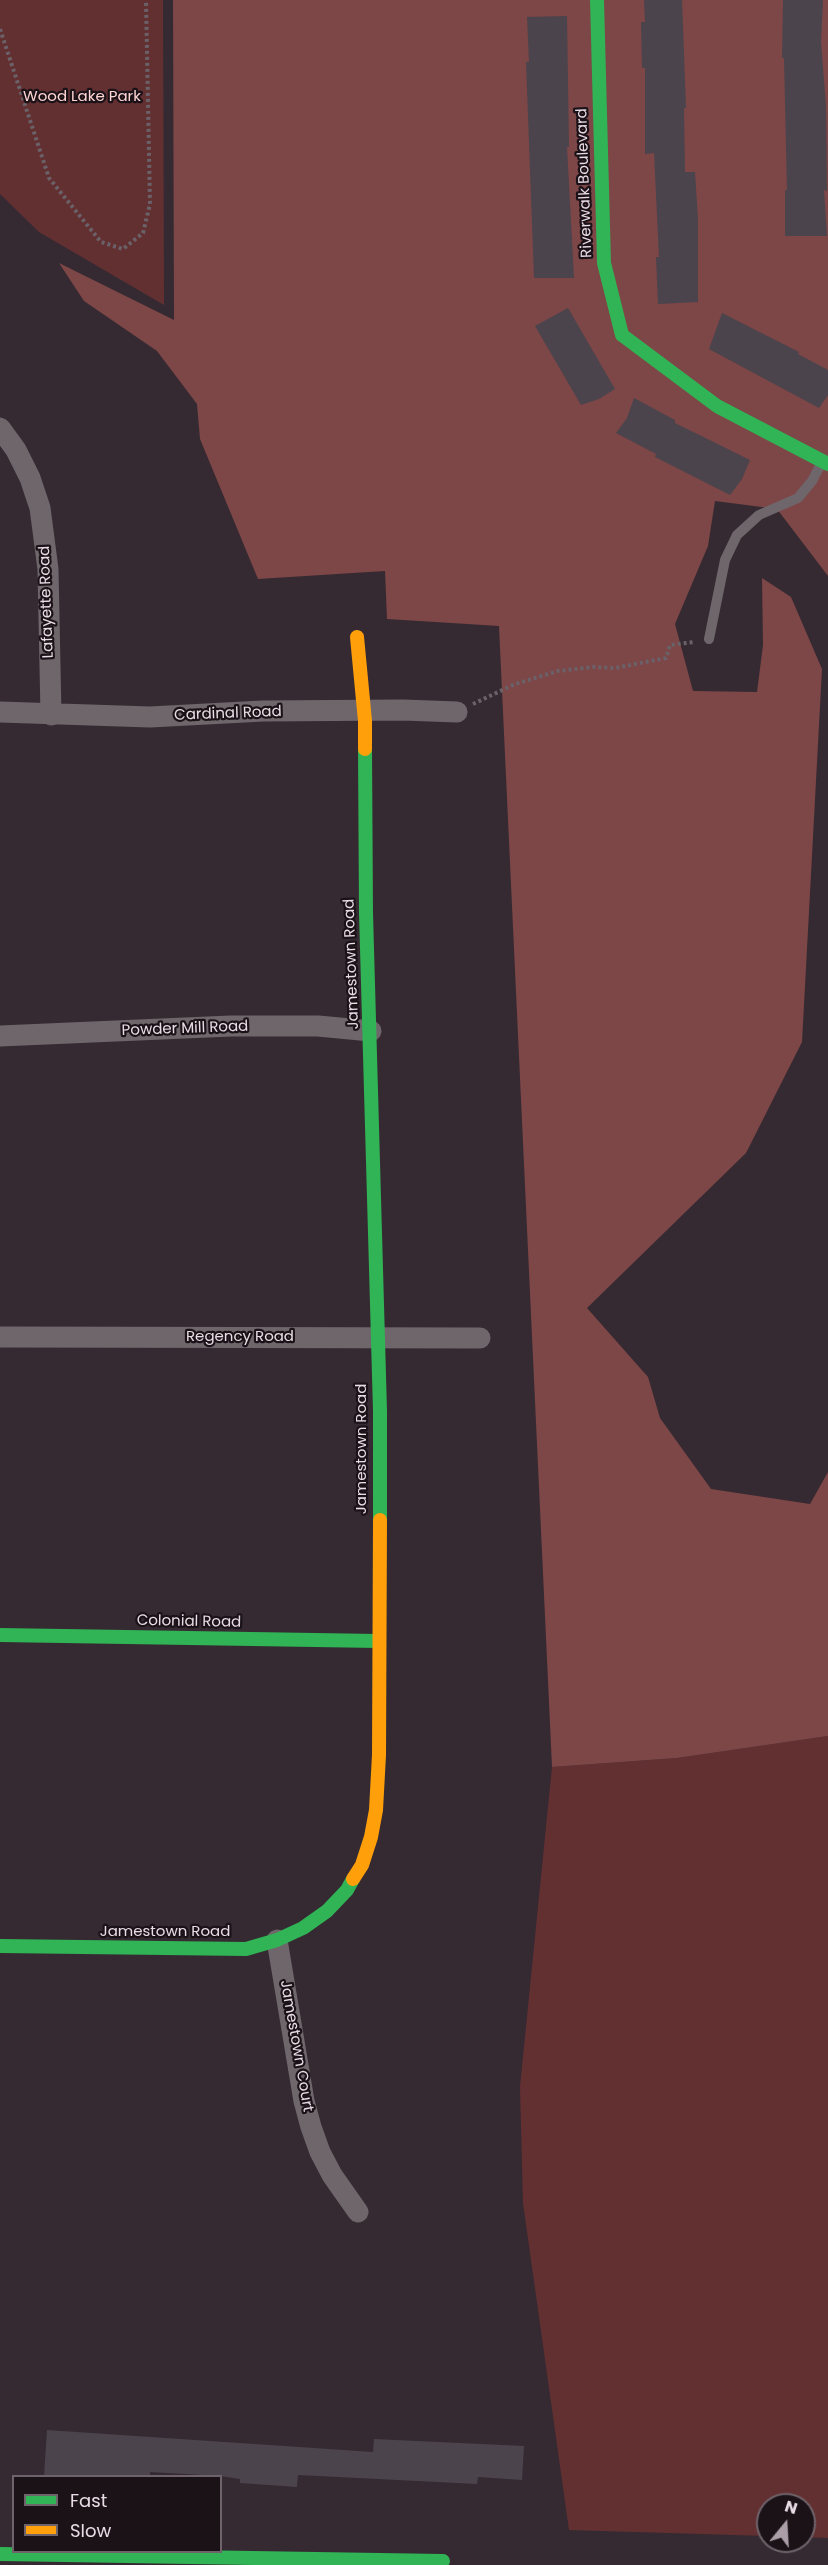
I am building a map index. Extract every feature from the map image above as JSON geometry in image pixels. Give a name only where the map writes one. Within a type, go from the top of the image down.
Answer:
[{"type":"street","name":"Riverwalk Boulevard","points":[[597,0],[604,263],[622,335],[717,406],[825,463]]},
{"type":"street","name":"Lafayette Road","points":[[0,428],[26,469],[40,508],[48,568],[51,715]]},
{"type":"street","name":"Jamestown Road","points":[[0,1946],[216,1950],[246,1949],[277,1940],[303,1928],[327,1911],[347,1890],[362,1865],[371,1837],[378,1782],[380,1432],[371,1031],[366,913],[364,711],[357,637]]},
{"type":"street","name":"Cardinal Road","points":[[0,712],[150,717],[263,711],[457,712]]},
{"type":"street","name":"Powder Mill Road","points":[[0,1036],[231,1026],[318,1026],[371,1031]]},
{"type":"street","name":"Regency Road","points":[[0,1337],[480,1338]]},
{"type":"street","name":"Colonial Road","points":[[0,1635],[378,1641]]},
{"type":"street","name":"Jamestown Court","points":[[277,1940],[304,2101],[311,2127],[332,2175],[358,2212]]},
{"type":"street","points":[[8,2558],[443,2561]]},
{"type":"lane","points":[[709,639],[725,560],[737,535],[759,515],[798,498],[825,463]]},
{"type":"path","points":[[0,29],[49,178],[100,242],[123,249],[143,233],[150,204],[146,0]]},
{"type":"path","points":[[457,712],[515,684],[558,671],[593,667],[615,668],[666,658],[670,645],[709,639]]},
{"type":"green space","name":"Wood Lake Park","points":[[0,0],[163,0],[164,305],[39,232],[0,194]]},
{"type":"green space","points":[[828,1736],[828,2538],[816,2538],[816,2493],[756,2493],[756,2536],[569,2530],[523,2203],[520,2087],[552,1767],[677,1758]]},
{"type":"shaded area","points":[[173,0],[828,0],[828,576],[777,509],[715,501],[708,546],[675,624],[693,691],[757,692],[763,645],[762,578],[791,597],[822,669],[802,1042],[746,1153],[587,1308],[648,1377],[660,1418],[711,1489],[810,1504],[828,1472],[828,1736],[677,1758],[552,1767],[499,626],[387,619],[385,571],[258,579],[200,439],[197,404],[157,351],[84,301],[59,263],[174,320]]},
{"type":"building","points":[[644,0],[682,0],[686,108],[684,108],[685,172],[695,172],[698,219],[698,302],[658,304],[656,257],[659,257],[654,153],[645,154],[645,68],[642,68],[641,22],[645,22]]},
{"type":"building","points":[[783,0],[823,0],[821,42],[826,106],[827,191],[824,190],[827,236],[785,236],[785,190],[787,190],[784,58],[782,58]]},
{"type":"building","points":[[567,16],[569,147],[567,147],[574,278],[534,278],[526,62],[529,62],[527,17]]},
{"type":"building","points":[[568,308],[615,389],[599,399],[581,405],[535,326]]},
{"type":"building","points":[[722,313],[799,352],[798,354],[828,370],[828,395],[819,408],[709,349]]},
{"type":"building","points":[[634,398],[675,420],[675,423],[750,460],[742,479],[730,495],[655,457],[656,454],[616,433],[627,418]]},
{"type":"building","points":[[47,2430],[373,2452],[374,2439],[524,2446],[522,2480],[478,2477],[477,2484],[298,2475],[297,2487],[240,2483],[240,2479],[222,2475],[150,2472],[150,2475],[44,2475]]},
{"type":"traffic: fast","points":[[597,0],[604,263],[622,335],[717,406],[828,464]]},
{"type":"traffic: fast","points":[[365,749],[366,913],[380,1411],[380,1520]]},
{"type":"traffic: fast","points":[[0,1635],[378,1641]]},
{"type":"traffic: fast","points":[[0,1946],[246,1949],[277,1940],[303,1928],[327,1911],[347,1890],[353,1879]]},
{"type":"traffic: fast","points":[[0,2554],[443,2561]]},
{"type":"traffic: slow","points":[[357,637],[365,721],[365,749]]},
{"type":"traffic: slow","points":[[353,1879],[362,1865],[371,1837],[376,1810],[379,1755],[380,1520]]}]
